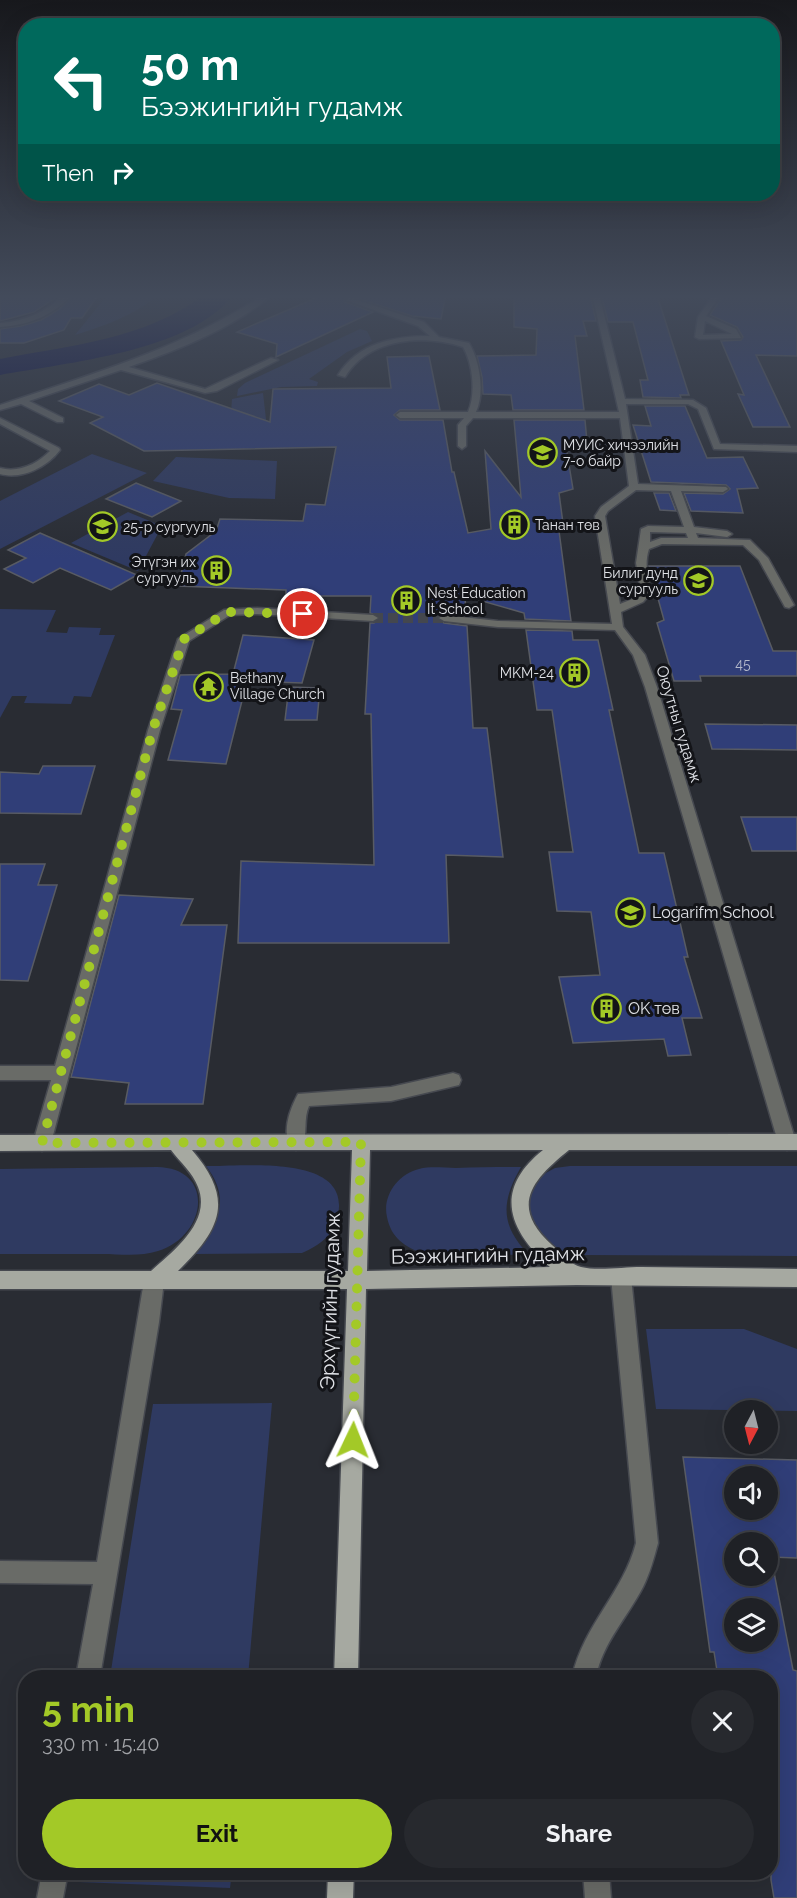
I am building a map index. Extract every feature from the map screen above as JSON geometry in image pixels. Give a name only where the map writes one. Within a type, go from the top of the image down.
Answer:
[{"type":"main road","name":"Эрхүүгийн гудамж","points":[[346,1670],[361,1142]]},
{"type":"main road","points":[[0,1143],[792,1142]]},
{"type":"main road","points":[[154,1281],[203,1228],[209,1212],[210,1197],[205,1184],[197,1169],[175,1143]]},
{"type":"main road","points":[[564,1144],[548,1155],[528,1176],[520,1195],[519,1213],[527,1233],[538,1246],[578,1276]]},
{"type":"main road","name":"Бээжингийн гудамж","points":[[0,1280],[357,1280],[578,1276],[797,1278]]},
{"type":"main road","points":[[340,1898],[341,1880]]},
{"type":"street","points":[[0,408],[77,383]]},
{"type":"street","points":[[176,383],[205,390],[214,389],[227,383]]},
{"type":"street","points":[[462,446],[462,425],[471,415],[476,403],[474,383]]},
{"type":"street","points":[[617,383],[634,487],[723,489]]},
{"type":"street","points":[[22,401],[60,420]]},
{"type":"street","points":[[622,401],[690,402],[698,405],[702,408],[717,447],[797,449]]},
{"type":"street","points":[[400,415],[624,415]]},
{"type":"street","points":[[0,471],[6,474],[16,473],[50,457],[56,450],[1,423]]},
{"type":"street","name":"Оюутны гудамж","points":[[634,487],[604,509],[600,516],[618,627],[639,655],[651,687],[792,1142]]},
{"type":"street","points":[[675,488],[694,541]]},
{"type":"street","points":[[615,610],[639,600],[646,593],[642,568],[642,553],[645,547],[644,531],[662,528],[722,533],[746,542],[763,558],[789,605]]},
{"type":"street","points":[[645,547],[661,541],[746,542]]},
{"type":"street","points":[[42,1143],[153,729],[184,639],[228,612],[257,611],[373,618]]},
{"type":"street","points":[[444,618],[498,624],[618,627]]},
{"type":"street","points":[[0,1073],[61,1073]]},
{"type":"street","points":[[296,1142],[297,1113],[304,1099],[392,1094],[453,1080]]},
{"type":"street","points":[[585,1670],[592,1647],[644,1563],[647,1543],[621,1276]]},
{"type":"street","points":[[89,1670],[149,1322],[154,1281]]},
{"type":"street","points":[[0,1572],[106,1573]]},
{"type":"street","points":[[50,1898],[53,1880]]},
{"type":"street","points":[[597,1880],[598,1898]]},
{"type":"shaded area","points":[[245,383],[318,383],[317,386],[281,387],[237,396],[238,389]]},
{"type":"shaded area","points":[[263,393],[267,428],[230,429],[232,399]]},
{"type":"shaded area","points":[[92,454],[147,473],[0,549],[0,501]]},
{"type":"shaded area","points":[[176,457],[277,461],[275,499],[229,498],[153,481]]},
{"type":"shaded area","points":[[128,512],[162,526],[138,571],[71,543]]},
{"type":"shaded area","points":[[0,609],[56,610],[46,632],[67,633],[69,627],[101,628],[99,635],[115,635],[91,697],[74,696],[71,704],[24,703],[27,696],[12,696],[0,718]]},
{"type":"shaded area","points":[[206,1166],[267,1166],[311,1173],[328,1181],[338,1195],[336,1222],[330,1234],[320,1243],[302,1253],[194,1254],[215,1222],[220,1201],[219,1190]]},
{"type":"shaded area","points":[[570,1166],[797,1166],[797,1256],[581,1255],[557,1250],[534,1228],[528,1210],[528,1196],[540,1176],[555,1168]]},
{"type":"shaded area","points":[[157,1167],[176,1170],[189,1178],[196,1190],[198,1204],[195,1218],[187,1232],[174,1243],[158,1251],[137,1255],[0,1254],[0,1169]]},
{"type":"shaded area","points":[[433,1167],[521,1167],[510,1191],[507,1213],[513,1234],[529,1255],[424,1254],[405,1245],[392,1231],[386,1209],[389,1194],[398,1181],[411,1172]]},
{"type":"shaded area","points":[[646,1329],[744,1329],[797,1349],[797,1411],[778,1411],[778,1400],[724,1400],[724,1410],[656,1409]]},
{"type":"shaded area","points":[[272,1403],[249,1670],[111,1670],[153,1404]]},
{"type":"shaded area","points":[[78,1880],[231,1880],[230,1888],[78,1882]]},
{"type":"building","points":[[157,383],[270,422],[273,389],[391,388],[390,383],[434,383],[440,410],[400,410],[394,415],[400,420],[443,420],[452,472],[454,472],[468,533],[491,529],[485,451],[521,497],[514,420],[585,420],[587,442],[565,441],[573,489],[559,493],[564,531],[559,531],[571,621],[525,619],[524,613],[465,596],[466,615],[444,613],[437,617],[444,623],[467,626],[473,728],[487,728],[503,857],[446,855],[449,943],[238,943],[241,861],[374,865],[371,714],[365,714],[370,623],[374,623],[380,617],[370,613],[371,596],[286,596],[286,590],[178,586],[186,554],[216,531],[220,519],[303,521],[306,504],[325,505],[336,447],[144,451],[90,423],[103,417],[59,401],[99,384],[129,395]]},
{"type":"building","points":[[482,383],[581,383],[584,410],[513,410],[511,395],[483,394]]},
{"type":"building","points":[[640,383],[685,383],[689,395],[680,395],[681,398],[643,397]]},
{"type":"building","points":[[739,383],[769,383],[790,427],[753,427],[738,394],[744,395]]},
{"type":"building","points":[[645,406],[685,406],[707,458],[743,457],[758,488],[737,489],[743,513],[691,511],[684,493],[723,494],[730,489],[726,485],[651,482],[633,425],[651,426]]},
{"type":"building","points":[[136,483],[181,501],[152,517],[106,499]]},
{"type":"building","points":[[654,493],[669,493],[676,511],[660,510]]},
{"type":"building","points":[[40,533],[137,575],[111,590],[60,568],[33,583],[4,569],[26,558],[8,550]]},
{"type":"building","points":[[649,566],[740,566],[773,651],[797,651],[797,676],[700,676],[701,681],[674,681],[657,623],[664,620]]},
{"type":"building","points":[[526,630],[572,631],[573,640],[598,640],[613,710],[609,710],[639,853],[664,853],[688,957],[684,957],[702,1018],[682,1018],[691,1055],[668,1056],[664,1039],[573,1043],[559,977],[600,975],[591,912],[557,911],[549,852],[573,852],[552,710],[537,710]]},
{"type":"building","points":[[243,635],[314,640],[302,683],[247,681],[226,764],[168,760],[182,710],[171,709],[180,675],[233,674]]},
{"type":"building","points":[[289,687],[320,688],[317,720],[285,720]]},
{"type":"building","points":[[705,724],[797,725],[797,750],[712,749]]},
{"type":"building","points":[[43,766],[95,766],[81,814],[0,813],[0,772],[39,774]]},
{"type":"building","points":[[741,817],[797,817],[797,851],[752,851]]},
{"type":"building","points":[[0,864],[45,864],[38,885],[57,885],[28,981],[0,980]]},
{"type":"building","points":[[119,895],[193,899],[181,925],[227,925],[203,1104],[125,1104],[129,1083],[71,1077]]},
{"type":"building","points":[[683,1457],[797,1460],[797,1558],[778,1557],[778,1532],[724,1532],[724,1586],[777,1586],[793,1670],[797,1671],[797,1898],[774,1898],[771,1880],[778,1880],[778,1670],[717,1670],[714,1652],[710,1652]]},
{"type":"tunnel","points":[[373,618],[444,618]]},
{"type":"place","name":"МУИС хичээлийн 7-о байр","points":[[542,453]]},
{"type":"place","name":"Танан төв","points":[[514,525]]},
{"type":"place","name":"25-р сургууль","points":[[102,527]]},
{"type":"place","name":"Этүгэн их сургууль","points":[[217,570]]},
{"type":"place","name":"Билиг дунд сургууль","points":[[699,581]]},
{"type":"place","name":"Nest Education It School","points":[[406,601]]},
{"type":"place","name":"MKM-24","points":[[575,673]]},
{"type":"place","name":"Bethany Village Church","points":[[209,686]]},
{"type":"place","name":"Logarifm School","points":[[631,912]]},
{"type":"place","name":"OK төв","points":[[607,1008]]},
{"type":"route","points":[[303,614],[228,612],[184,639],[153,729],[42,1143],[361,1142],[353,1440]]}]
